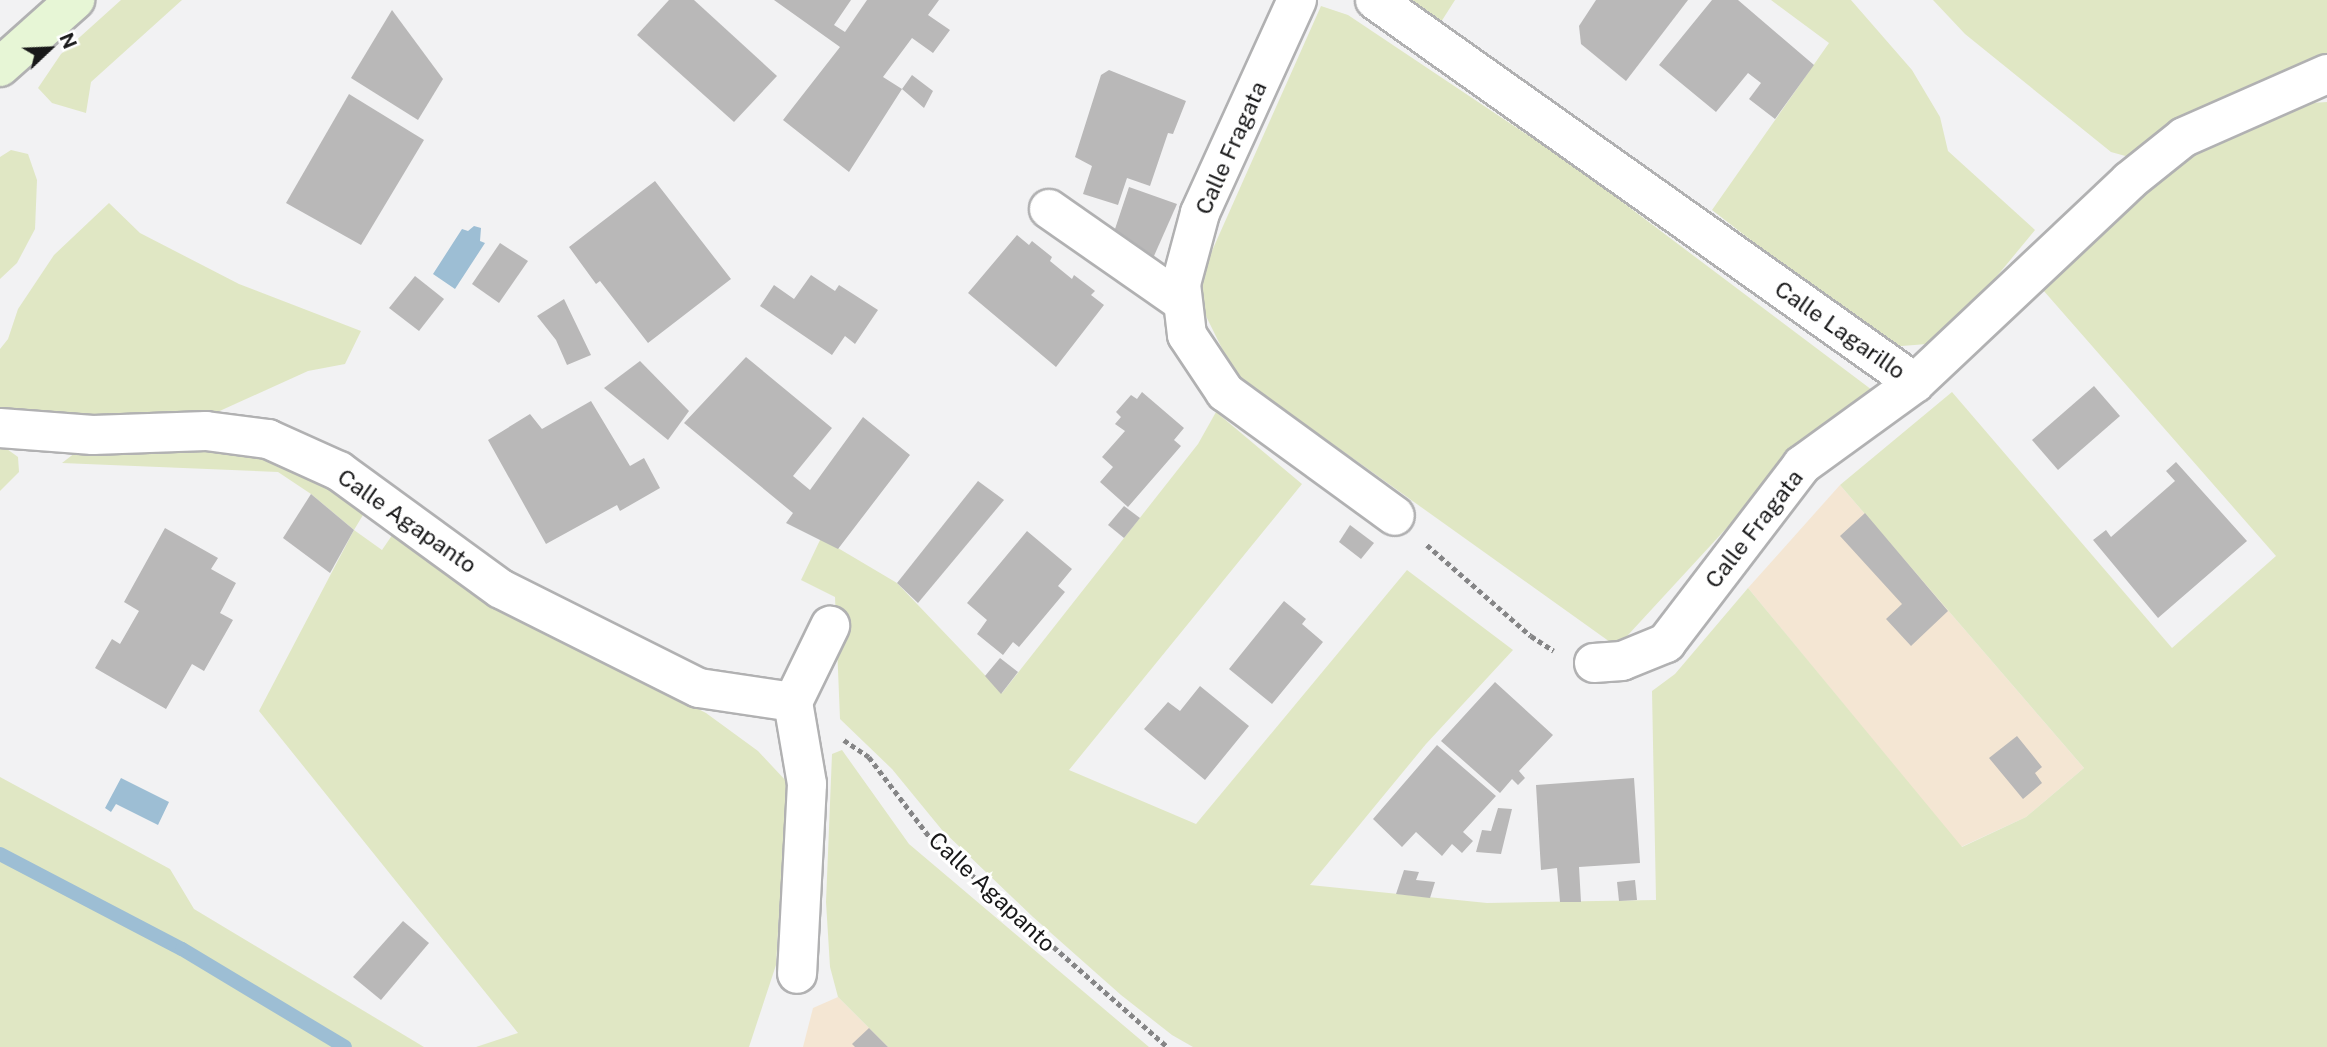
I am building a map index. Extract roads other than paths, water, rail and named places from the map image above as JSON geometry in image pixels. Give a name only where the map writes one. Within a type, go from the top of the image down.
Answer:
[{"type":"main road","points":[[0,67],[75,0]]},
{"type":"street","name":"Calle Fragata","points":[[1297,0],[1200,213],[1181,284],[1187,335],[1225,392],[1395,516]]},
{"type":"street","name":"Calle Lagarillo","points":[[1375,0],[1915,383],[2129,181],[2184,137],[2327,74]]},
{"type":"street","points":[[1049,209],[1181,301]]},
{"type":"street","name":"Calle Fragata","points":[[1594,663],[1622,661],[1666,643],[1802,465],[1915,383]]},
{"type":"street","name":"Calle Agapanto","points":[[0,428],[93,435],[206,430],[268,439],[339,471],[501,589],[610,646],[699,688],[793,702]]},
{"type":"street","points":[[797,974],[807,784],[793,702],[831,626]]},
{"type":"water","points":[[474,226],[481,228],[480,241],[485,243],[455,289],[433,274],[462,229],[468,231]]},
{"type":"water","points":[[121,778],[169,802],[158,825],[116,804],[111,812],[105,808]]},
{"type":"waterway","points":[[0,854],[182,949],[345,1047]]}]
